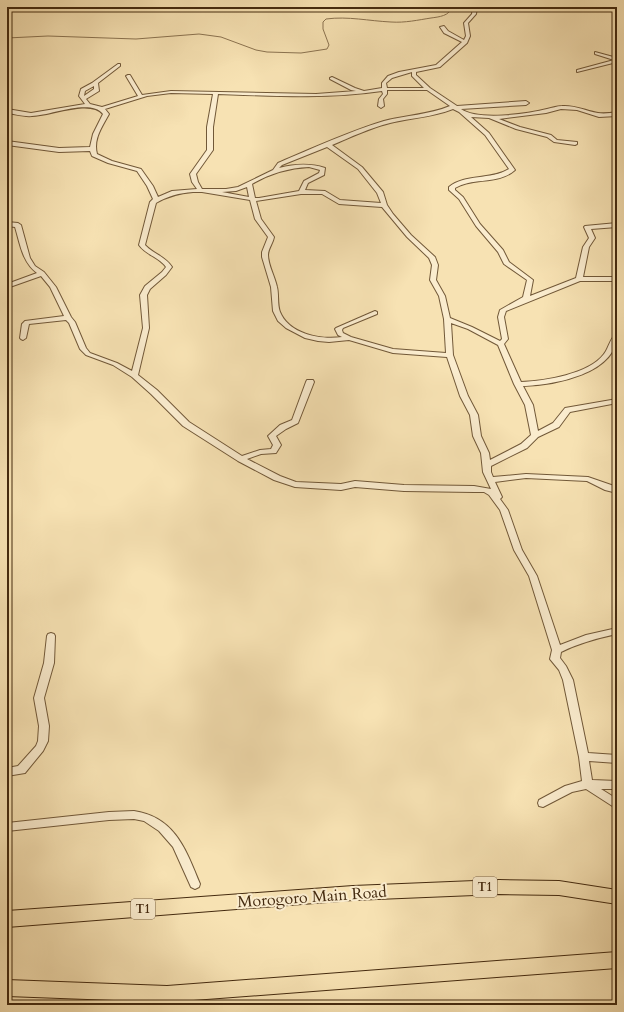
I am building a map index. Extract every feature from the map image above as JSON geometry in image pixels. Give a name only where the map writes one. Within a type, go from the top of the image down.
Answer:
[{"type":"highway","name":"Morogoro Main Road","points":[[7,919],[353,893],[499,887],[559,888],[617,897]]},
{"type":"highway","points":[[7,988],[167,994],[617,960]]},
{"type":"street","points":[[381,106],[381,98],[385,94],[384,83],[388,78],[402,73],[438,66],[465,42],[468,36],[466,23],[474,14],[475,7]]},
{"type":"street","points":[[442,27],[446,32],[465,42]]},
{"type":"street","points":[[597,53],[617,61]]},
{"type":"street","points":[[578,71],[617,61]]},
{"type":"street","points":[[88,105],[83,98],[97,90],[96,83],[118,65]]},
{"type":"street","points":[[414,71],[414,75],[428,89],[454,107],[473,116],[493,118],[546,111],[561,107],[577,109],[599,115],[617,114]]},
{"type":"street","points":[[128,76],[141,97]]},
{"type":"street","points":[[332,78],[353,89],[366,92]]},
{"type":"street","points":[[101,109],[155,93],[171,92],[316,95],[366,92],[385,89],[428,89]]},
{"type":"street","points":[[199,190],[200,188],[195,182],[193,174],[210,150],[210,127],[216,94]]},
{"type":"street","points":[[275,170],[280,164],[363,130],[388,122],[443,111],[454,107],[526,103]]},
{"type":"street","points":[[7,111],[31,115],[88,105],[101,109],[106,114],[96,133],[92,149],[94,155],[100,159],[139,170],[150,186],[156,199]]},
{"type":"street","points":[[463,112],[486,134],[502,154],[512,170],[498,178],[454,185],[452,190],[461,198],[478,225],[501,251],[506,263],[530,280],[526,298],[523,301]]},
{"type":"street","points":[[493,118],[518,128],[549,136],[556,141],[575,143]]},
{"type":"street","points":[[7,144],[59,150],[92,149]]},
{"type":"street","points":[[328,145],[360,168],[380,192],[384,205],[409,236],[432,257],[435,265],[433,280],[442,296],[448,319],[450,355],[464,396],[474,415],[477,436],[485,453],[487,472],[498,494],[499,502]]},
{"type":"street","points":[[134,376],[146,328],[146,312],[142,300],[151,283],[167,271],[169,267],[166,262],[152,254],[142,245],[153,202],[156,199],[174,192],[235,189],[249,184],[270,173],[302,166],[324,169],[322,174],[306,182],[301,192]]},
{"type":"street","points":[[249,184],[262,227],[271,237],[265,255],[275,290],[276,311],[285,324],[293,331],[303,335],[329,339],[349,338]]},
{"type":"street","points":[[199,190],[253,199],[272,198],[301,192],[323,192],[339,202],[384,205]]},
{"type":"street","points":[[256,208],[272,198]]},
{"type":"street","points":[[7,224],[18,225],[28,258],[34,267],[42,273],[53,287],[68,318],[72,322],[83,349],[88,354],[115,364],[134,376],[154,392],[186,424],[241,459],[278,478],[295,484],[341,487],[355,484],[404,488],[474,489],[486,490],[492,493],[504,510],[518,550],[532,576],[557,650],[555,659],[563,668],[568,680],[584,757],[587,784],[617,805]]},
{"type":"street","points":[[579,279],[586,247],[592,238],[592,234],[587,227],[617,225]]},
{"type":"street","points":[[7,286],[42,273]]},
{"type":"street","points":[[501,344],[505,339],[501,317],[503,310],[579,279],[617,279]]},
{"type":"street","points":[[375,313],[338,329],[340,334],[393,351],[450,355]]},
{"type":"street","points":[[23,338],[25,324],[27,322],[68,318]]},
{"type":"street","points":[[448,319],[477,331],[501,344],[506,360],[528,404],[535,434]]},
{"type":"street","points":[[518,384],[541,383],[593,367],[608,354],[612,343],[617,336]]},
{"type":"street","points":[[241,459],[260,452],[273,451],[277,445],[272,436],[283,427],[295,421],[310,382]]},
{"type":"street","points":[[487,465],[524,446],[535,434],[556,425],[568,410],[617,402]]},
{"type":"street","points":[[492,480],[526,476],[588,479],[608,488],[617,490]]},
{"type":"street","points":[[557,650],[569,644],[593,636],[617,631]]},
{"type":"street","points":[[7,772],[20,770],[40,748],[43,741],[44,726],[39,698],[50,663],[51,636]]},
{"type":"street","points":[[584,757],[617,759]]},
{"type":"street","points":[[544,803],[569,789],[587,784],[617,785]]},
{"type":"street","points":[[7,827],[109,816],[134,815],[146,817],[163,828],[177,844],[195,884]]},
{"type":"waterway","points":[[7,38],[48,36],[136,39],[199,34],[221,37],[256,50],[267,52],[301,53],[327,49],[329,45],[323,29],[323,22],[326,19],[342,18],[406,22],[444,16],[449,12],[451,7]]}]
